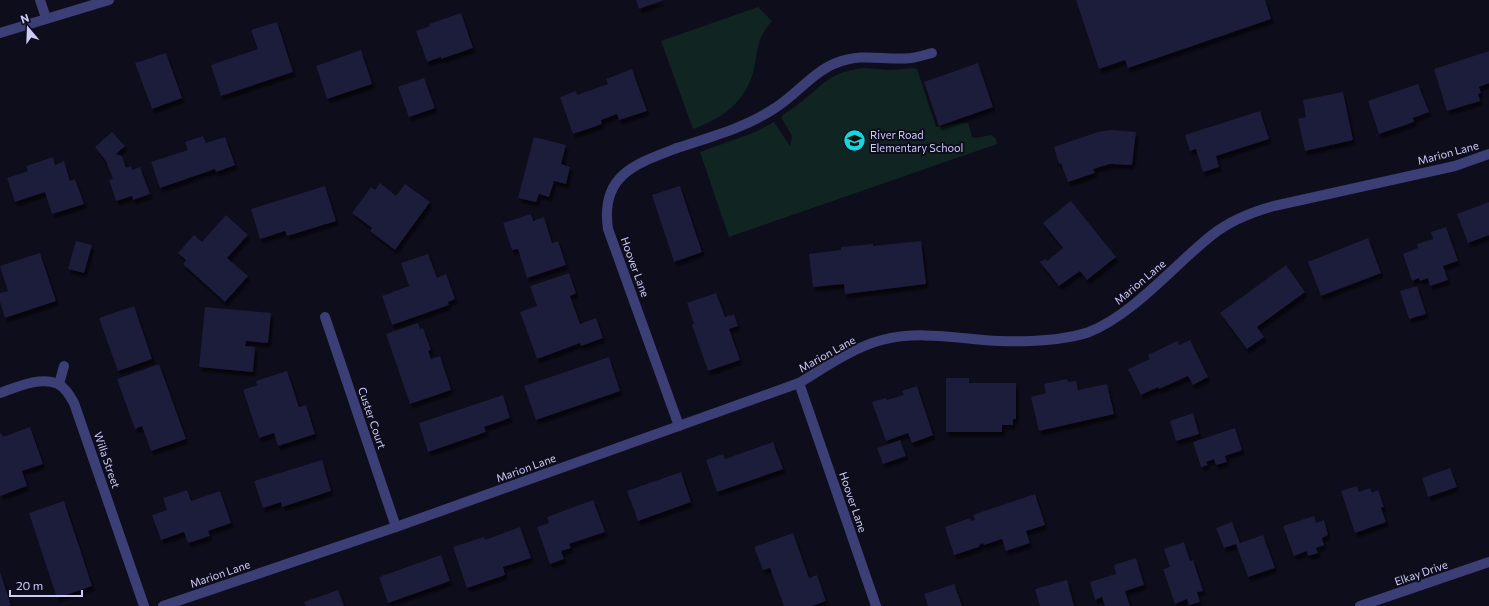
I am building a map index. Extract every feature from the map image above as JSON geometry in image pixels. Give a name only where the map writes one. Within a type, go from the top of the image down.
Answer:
[{"type":"street","points":[[40,0],[46,18]]},
{"type":"street","points":[[0,33],[109,0]]},
{"type":"street","name":"Hoover Lane","points":[[679,426],[608,229],[607,208],[610,194],[619,179],[632,166],[754,120],[777,107],[813,78],[835,64],[854,58],[868,56],[911,58],[932,53]]},
{"type":"street","name":"Marion Lane","points":[[163,606],[396,527],[799,383],[856,350],[882,340],[908,336],[939,336],[1000,341],[1036,342],[1088,333],[1109,323],[1130,307],[1213,234],[1251,213],[1274,206],[1455,166],[1489,154]]},
{"type":"street","name":"Custer Court","points":[[325,317],[396,527]]},
{"type":"street","points":[[0,393],[35,382],[58,384],[64,366]]},
{"type":"street","name":"Hoover Lane","points":[[799,383],[876,606]]},
{"type":"street","name":"Willa Street","points":[[58,384],[66,391],[74,403],[144,606]]},
{"type":"street","name":"Elkay Drive","points":[[1360,606],[1489,562]]},
{"type":"green space","points":[[758,7],[772,21],[761,38],[757,49],[754,69],[745,91],[739,100],[723,114],[704,125],[693,129],[661,41]]},
{"type":"green space","points":[[864,68],[890,70],[917,69],[936,127],[968,123],[972,137],[975,138],[991,135],[996,139],[997,144],[729,237],[700,152],[755,132],[774,122],[790,146],[792,136],[782,119],[782,116],[822,84],[835,76],[843,72]]},
{"type":"building","points":[[636,0],[664,0],[639,9]]},
{"type":"building","points":[[1076,0],[1265,0],[1271,19],[1128,68],[1125,60],[1099,69]]},
{"type":"building","points":[[461,13],[473,48],[441,59],[441,57],[427,62],[416,31],[430,26],[429,24]]},
{"type":"building","points":[[277,22],[293,72],[221,96],[211,65],[258,49],[251,30]]},
{"type":"building","points":[[361,50],[372,84],[327,99],[316,66]]},
{"type":"building","points":[[1489,51],[1489,83],[1479,87],[1481,93],[1478,94],[1480,101],[1447,111],[1434,69]]},
{"type":"building","points":[[166,53],[182,98],[152,109],[135,63]]},
{"type":"building","points":[[978,63],[993,107],[939,126],[924,82]]},
{"type":"building","points":[[632,69],[647,111],[619,120],[617,114],[601,120],[602,124],[573,134],[560,97],[576,91],[577,95],[608,84],[606,79]]},
{"type":"building","points":[[424,78],[435,108],[409,117],[398,87]]},
{"type":"building","points":[[1418,84],[1429,112],[1413,118],[1414,122],[1379,134],[1368,101]]},
{"type":"building","points":[[1343,92],[1353,140],[1305,151],[1298,119],[1306,117],[1303,100]]},
{"type":"building","points":[[1260,111],[1269,139],[1216,156],[1219,167],[1203,172],[1196,149],[1190,151],[1185,135]]},
{"type":"building","points":[[1111,130],[1136,132],[1132,165],[1110,164],[1093,169],[1095,173],[1068,182],[1061,163],[1059,164],[1054,147],[1098,132]]},
{"type":"building","points":[[112,132],[125,146],[116,154],[122,156],[126,168],[131,166],[132,170],[140,167],[150,194],[133,200],[132,196],[116,201],[109,180],[113,179],[106,161],[95,147]]},
{"type":"building","points":[[203,136],[206,143],[225,137],[235,165],[216,172],[215,169],[160,188],[151,162],[188,150],[185,142]]},
{"type":"building","points":[[534,137],[566,145],[561,164],[570,167],[566,184],[554,181],[549,197],[539,194],[536,202],[518,198]]},
{"type":"building","points":[[53,157],[55,165],[64,161],[70,181],[75,179],[84,204],[52,214],[45,192],[15,202],[7,178],[28,171],[26,166]]},
{"type":"building","points":[[380,183],[396,196],[405,184],[430,202],[395,250],[370,231],[372,228],[352,213],[371,187],[375,190]]},
{"type":"building","points":[[325,186],[336,221],[287,236],[285,231],[260,239],[251,209]]},
{"type":"building","points":[[680,186],[702,252],[674,262],[652,195]]},
{"type":"building","points":[[1071,201],[1116,257],[1087,280],[1080,271],[1059,286],[1040,262],[1045,259],[1047,261],[1063,248],[1043,223]]},
{"type":"building","points":[[1489,202],[1489,235],[1468,243],[1457,214]]},
{"type":"building","points":[[531,214],[533,221],[544,217],[552,243],[558,241],[566,265],[527,278],[518,249],[512,250],[503,223]]},
{"type":"building","points":[[226,215],[248,235],[227,258],[248,276],[225,302],[183,264],[186,260],[178,253],[194,235],[202,242]]},
{"type":"building","points":[[1446,227],[1458,261],[1443,266],[1448,280],[1430,286],[1428,278],[1420,281],[1419,278],[1412,281],[1403,254],[1418,248],[1417,244],[1433,239],[1431,232]]},
{"type":"building","points":[[1368,238],[1381,273],[1321,296],[1308,262]]},
{"type":"building","points":[[76,241],[92,245],[84,273],[68,269]]},
{"type":"building","points":[[921,241],[926,284],[845,294],[844,284],[813,287],[809,254],[841,250],[841,247],[873,244],[873,246]]},
{"type":"building","points":[[40,253],[56,301],[5,318],[0,302],[0,293],[8,291],[0,266]]},
{"type":"building","points":[[428,254],[437,278],[446,274],[455,299],[448,302],[449,305],[392,325],[382,296],[409,286],[401,263]]},
{"type":"building","points":[[1286,265],[1305,292],[1257,327],[1264,337],[1247,349],[1220,313]]},
{"type":"building","points":[[569,273],[576,293],[570,296],[580,324],[596,318],[603,338],[581,346],[580,343],[537,359],[520,312],[537,306],[530,286]]},
{"type":"building","points":[[1417,286],[1426,314],[1409,319],[1400,291]]},
{"type":"building","points":[[716,293],[725,317],[734,314],[738,326],[729,329],[740,360],[708,371],[692,325],[694,324],[687,303]]},
{"type":"building","points":[[134,306],[152,359],[118,371],[99,318]]},
{"type":"building","points":[[205,307],[271,313],[268,343],[246,341],[245,346],[255,347],[253,372],[199,367]]},
{"type":"building","points":[[418,323],[420,329],[423,328],[431,350],[428,351],[431,359],[440,356],[451,390],[410,404],[386,334]]},
{"type":"building","points":[[1190,340],[1208,377],[1193,385],[1188,376],[1141,395],[1128,369],[1150,359],[1148,355],[1177,341],[1179,345]]},
{"type":"building","points":[[609,357],[620,391],[536,420],[524,386]]},
{"type":"building","points":[[159,364],[186,439],[151,451],[142,426],[135,429],[117,379]]},
{"type":"building","points":[[287,371],[299,407],[306,405],[315,434],[278,446],[274,433],[259,438],[243,390],[257,385],[256,381]]},
{"type":"building","points":[[946,378],[969,378],[969,383],[1016,383],[1016,419],[1013,419],[1013,425],[1002,425],[1002,432],[946,432]]},
{"type":"building","points":[[1067,379],[1068,382],[1076,381],[1078,390],[1107,384],[1114,414],[1039,431],[1031,397],[1046,393],[1044,384]]},
{"type":"building","points":[[917,386],[933,435],[912,443],[908,433],[886,441],[872,402],[886,398],[887,400],[904,395],[902,391]]},
{"type":"building","points":[[503,395],[510,418],[484,427],[486,432],[428,452],[419,423]]},
{"type":"building","points":[[1193,413],[1199,434],[1176,441],[1170,421]]},
{"type":"building","points":[[30,427],[43,464],[22,471],[27,486],[0,496],[0,434],[1,433],[3,437]]},
{"type":"building","points":[[1235,428],[1242,450],[1225,456],[1227,462],[1216,465],[1214,459],[1206,462],[1208,465],[1201,467],[1193,442]]},
{"type":"building","points":[[900,440],[906,456],[883,464],[877,448]]},
{"type":"building","points":[[773,442],[783,469],[717,492],[706,460],[723,454],[725,459]]},
{"type":"building","points":[[322,460],[331,491],[282,507],[281,502],[263,508],[254,481]]},
{"type":"building","points":[[1450,468],[1457,487],[1428,497],[1422,478]]},
{"type":"building","points":[[681,472],[691,502],[638,521],[627,491]]},
{"type":"building","points":[[1357,486],[1359,492],[1370,488],[1372,493],[1378,490],[1384,507],[1381,508],[1386,522],[1355,533],[1341,491]]},
{"type":"building","points":[[187,490],[191,501],[220,491],[231,523],[208,531],[210,536],[188,543],[184,532],[161,540],[152,515],[167,510],[163,498]]},
{"type":"building","points":[[1035,494],[1045,525],[1026,531],[1030,543],[1006,551],[1002,539],[984,545],[983,543],[979,545],[979,547],[954,555],[945,527],[970,518],[971,521],[975,520],[973,515]]},
{"type":"building","points":[[593,500],[605,532],[569,544],[571,548],[561,551],[564,559],[550,564],[537,527],[549,523],[547,517]]},
{"type":"building","points":[[64,501],[92,586],[57,598],[29,513]]},
{"type":"building","points":[[1314,516],[1316,523],[1324,520],[1328,535],[1322,538],[1324,545],[1316,548],[1318,553],[1308,556],[1307,551],[1294,556],[1283,526]]},
{"type":"building","points":[[1232,522],[1240,543],[1263,535],[1275,568],[1248,577],[1236,544],[1224,548],[1216,528]]},
{"type":"building","points":[[520,527],[531,558],[503,567],[505,575],[467,588],[453,547],[484,537],[485,540]]},
{"type":"building","points":[[793,533],[809,578],[817,575],[826,601],[812,606],[784,606],[770,568],[763,570],[754,547]]},
{"type":"building","points":[[1184,542],[1190,561],[1193,560],[1203,591],[1197,592],[1200,602],[1189,605],[1187,599],[1175,604],[1163,569],[1170,567],[1164,549]]},
{"type":"building","points":[[441,555],[450,581],[388,603],[379,577]]},
{"type":"building","points":[[1136,558],[1144,585],[1125,591],[1130,606],[1105,606],[1102,597],[1095,600],[1090,582],[1116,574],[1114,565]]},
{"type":"building","points":[[0,572],[11,605],[8,606],[0,606]]},
{"type":"building","points":[[1067,580],[1074,606],[1040,606],[1035,589]]},
{"type":"building","points":[[954,584],[962,606],[928,606],[924,594]]},
{"type":"building","points":[[338,590],[344,606],[306,606],[304,602]]},
{"type":"place","name":"River Road Elementary School","points":[[855,141]]}]
